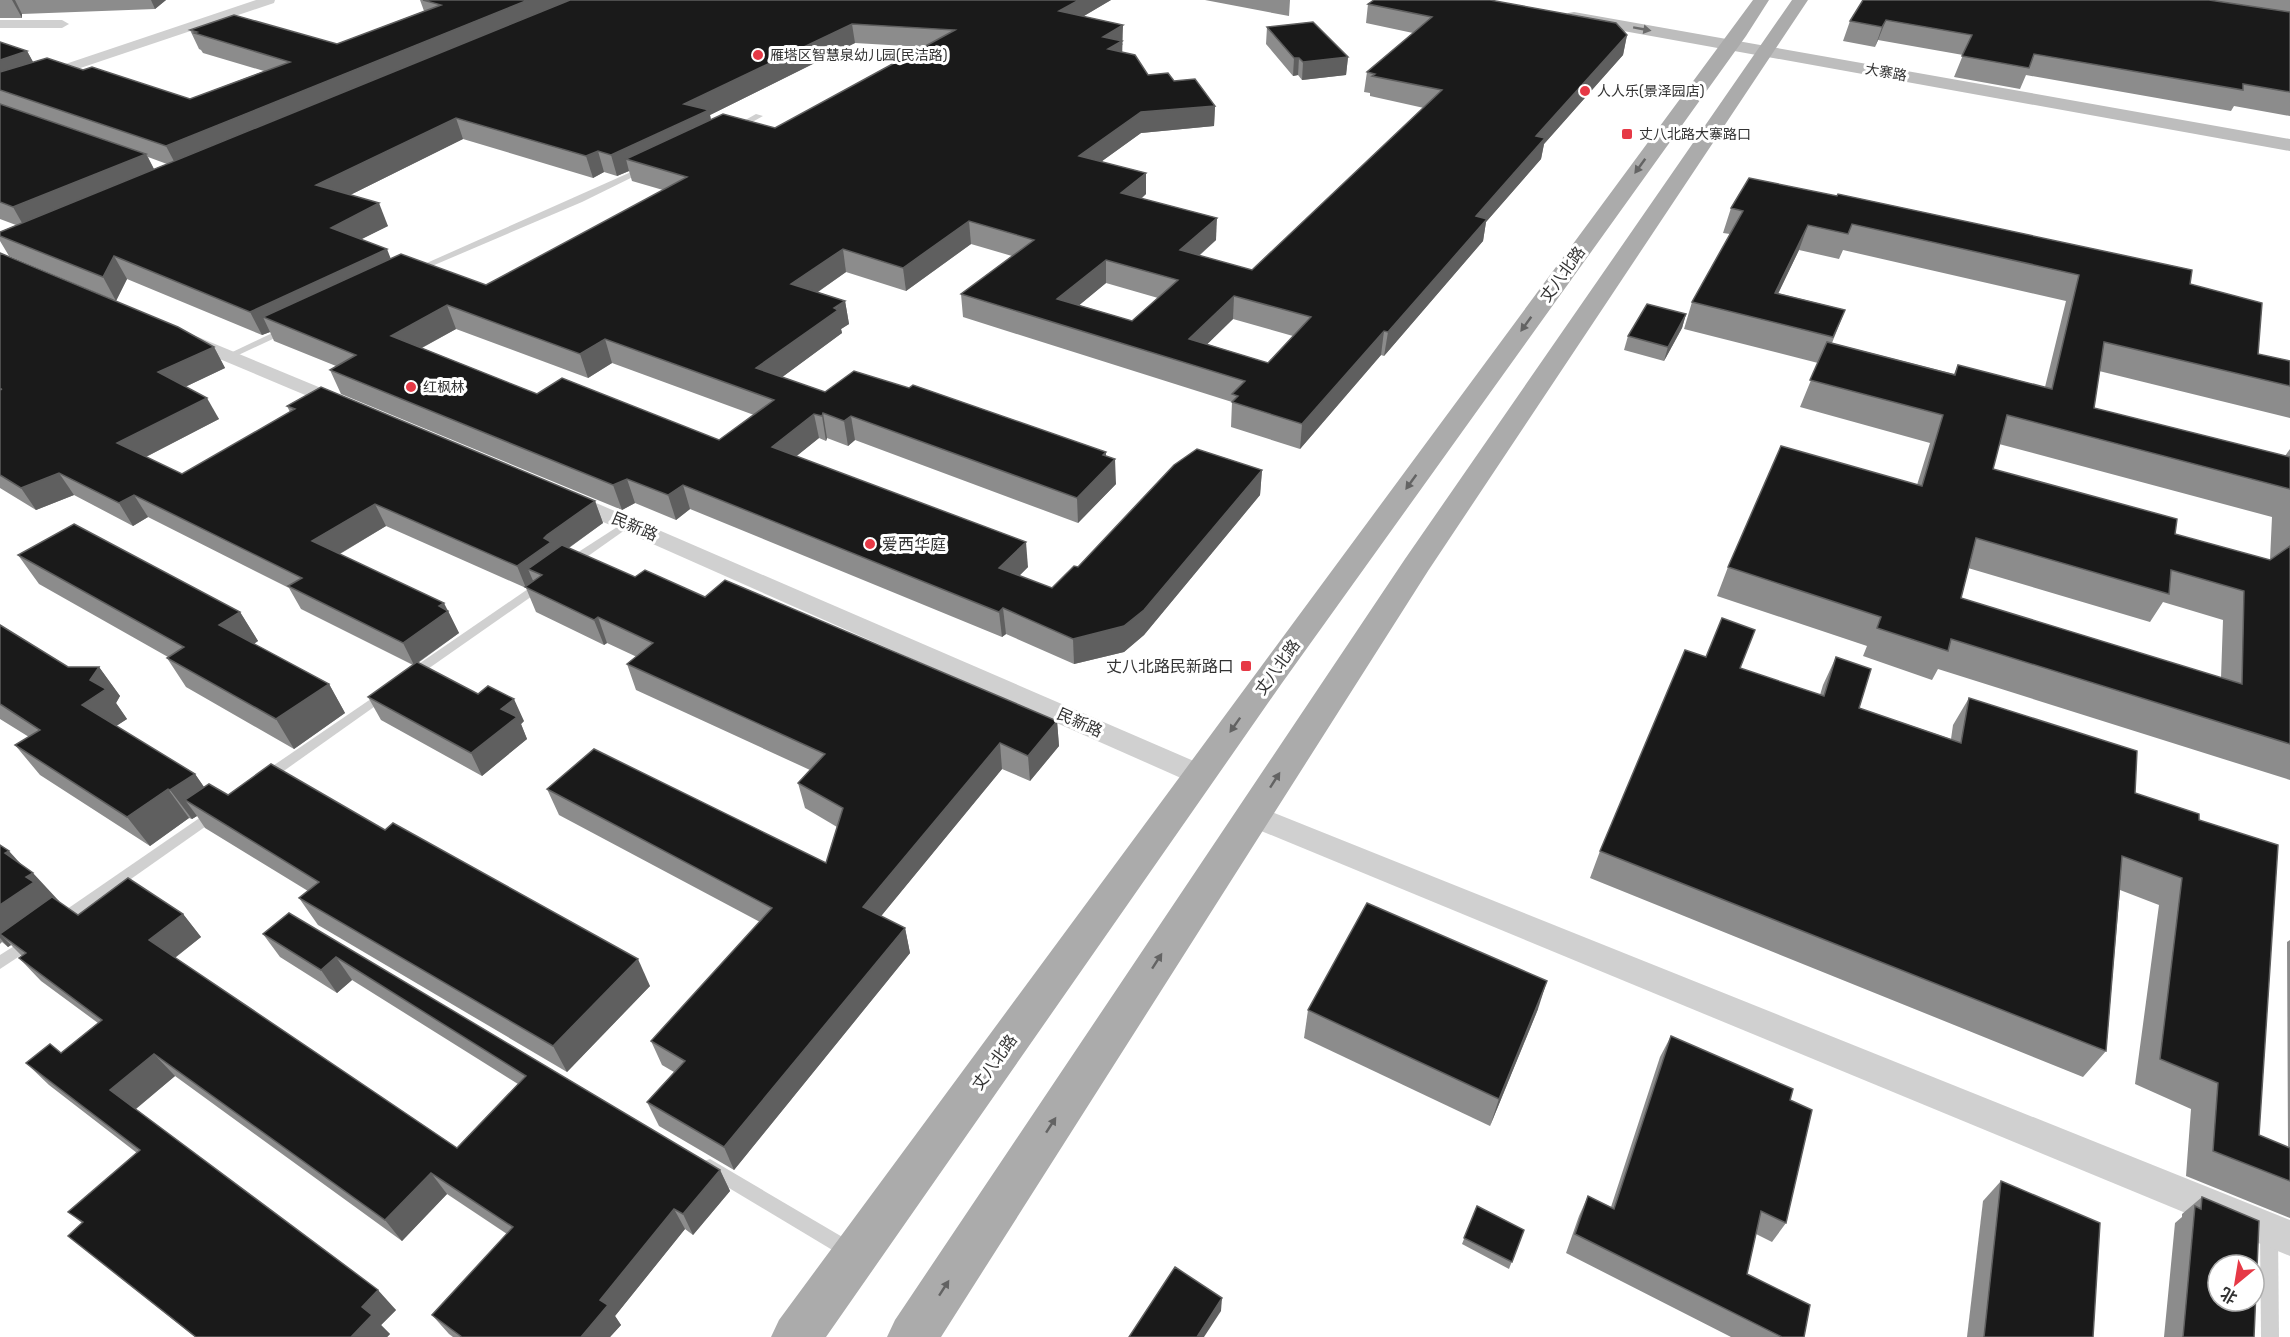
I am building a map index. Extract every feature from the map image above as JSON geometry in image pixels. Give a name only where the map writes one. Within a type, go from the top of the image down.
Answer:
[{"type":"main road","name":"丈八北路","points":[[912,1337],[1416,566],[1751,42],[1761,0]]},
{"type":"main road","name":"丈八北路","points":[[796,1337],[1200,775],[1751,42],[1800,0]]},
{"type":"main road","name":"大寨路","points":[[1562,7],[2290,145]]},
{"type":"main road","name":"大寨路","points":[[1751,42],[2290,136]]},
{"type":"street","points":[[0,91],[269,0]]},
{"type":"street","points":[[0,24],[62,24]]},
{"type":"street","points":[[163,329],[358,410]]},
{"type":"street","name":"民新路","points":[[542,487],[1200,775]]},
{"type":"street","points":[[1252,815],[2280,1233]]},
{"type":"lane","points":[[727,131],[759,116]]},
{"type":"lane","points":[[407,273],[653,166]]},
{"type":"lane","points":[[229,356],[292,327]]},
{"type":"lane","points":[[255,784],[628,523]]},
{"type":"lane","points":[[0,963],[226,805]]},
{"type":"lane","points":[[693,1157],[856,1254]]},
{"type":"lane","points":[[2270,1337],[2280,1233]]},
{"type":"building","points":[[423,0],[528,0],[166,146],[0,90],[0,72],[47,58],[83,70],[92,67],[190,99],[290,62],[190,30],[234,15],[337,44],[441,5]]},
{"type":"building","points":[[570,0],[1079,0],[1059,11],[1123,25],[1103,37],[1122,41],[1108,49],[1135,55],[1148,75],[1168,73],[1174,81],[1195,79],[1215,106],[1141,112],[1079,156],[1146,173],[1121,193],[1217,218],[1180,250],[1252,270],[1442,90],[1372,76],[1375,74],[1367,72],[1432,17],[1368,4],[1374,0],[1490,0],[1616,23],[1627,35],[1536,136],[1545,138],[1476,216],[1487,219],[1388,332],[1384,331],[1302,424],[1232,402],[1238,396],[1232,394],[1245,381],[961,294],[1034,240],[969,221],[903,268],[843,249],[791,284],[845,301],[834,308],[838,310],[756,368],[825,392],[854,371],[909,388],[913,385],[1106,452],[1103,455],[1115,459],[1077,498],[851,416],[844,421],[823,413],[822,416],[814,414],[772,447],[1026,542],[999,568],[1052,588],[1074,566],[1078,567],[1174,465],[1197,449],[1262,470],[1144,610],[1124,626],[1073,639],[1003,608],[999,612],[683,485],[668,495],[627,479],[613,485],[330,370],[356,355],[263,317],[401,254],[486,285],[687,177],[626,159],[723,114],[775,128],[955,30],[852,24],[684,104],[709,110],[611,155],[598,151],[586,156],[456,118],[316,185],[379,203],[331,228],[387,249],[250,312],[114,256],[103,277],[0,236],[0,232]],"holes":[[[1106,260],[1178,280],[1132,321],[1057,299]],[[1234,296],[1311,317],[1268,363],[1189,339]],[[447,305],[580,354],[605,339],[774,400],[719,440],[562,378],[537,394],[391,336]]]},
{"type":"building","points":[[1863,0],[2209,0],[2290,12],[2290,92],[2243,84],[2243,90],[2034,54],[2029,68],[1962,56],[1972,35],[1886,20],[1882,27],[1850,21]]},
{"type":"building","points":[[1313,22],[1348,57],[1303,62],[1299,58],[1294,58],[1267,27]]},
{"type":"building","points":[[0,42],[27,51],[0,60]]},
{"type":"building","points":[[0,104],[146,154],[13,207],[0,202]]},
{"type":"building","points":[[1749,178],[1837,196],[1838,194],[2192,270],[2190,284],[2262,303],[2258,354],[2290,361],[2290,386],[2104,342],[2094,408],[2290,457],[2290,489],[2007,415],[1993,469],[2177,519],[2175,534],[2270,560],[2290,546],[2290,744],[1951,639],[1948,651],[1877,628],[1881,617],[1728,567],[1781,446],[1922,486],[1943,415],[1810,380],[1827,342],[1955,375],[1958,365],[2052,389],[2079,275],[1852,224],[1848,234],[1808,225],[1775,293],[1845,310],[1833,337],[1692,302],[1743,211],[1731,208]],"holes":[[[1976,538],[2169,594],[2171,570],[2244,591],[2242,684],[1961,598]]]},
{"type":"building","points":[[0,253],[178,327],[214,347],[158,372],[207,398],[117,443],[182,474],[295,409],[287,406],[321,387],[595,501],[547,535],[544,538],[551,542],[517,566],[375,504],[312,541],[444,603],[439,606],[448,611],[403,643],[288,586],[302,578],[134,495],[119,503],[59,473],[21,488],[0,475],[0,390],[2,389],[0,389]]},
{"type":"building","points":[[1647,304],[1686,314],[1668,347],[1628,336]]},
{"type":"building","points":[[74,524],[240,612],[219,625],[329,684],[276,719],[167,658],[184,647],[18,555]]},
{"type":"building","points":[[562,545],[635,577],[645,570],[705,597],[725,580],[1057,721],[1028,756],[1000,743],[863,907],[905,928],[724,1147],[647,1102],[685,1061],[651,1041],[772,908],[547,789],[594,749],[826,863],[843,808],[798,783],[825,754],[627,664],[653,643],[598,617],[594,620],[525,587],[542,575],[528,569]]},
{"type":"building","points":[[1722,618],[1755,630],[1740,668],[1824,696],[1836,657],[1871,669],[1859,708],[1961,743],[1969,698],[2137,751],[2135,793],[2199,814],[2199,820],[2278,845],[2259,1135],[2290,1148],[2290,1181],[2213,1151],[2218,1083],[2160,1059],[2182,878],[2122,856],[2106,1051],[1600,851],[1685,650],[1706,657]]},
{"type":"building","points":[[0,625],[68,667],[99,667],[90,680],[106,689],[82,705],[195,774],[127,817],[15,745],[40,730],[0,704]]},
{"type":"building","points":[[417,662],[478,694],[488,686],[514,699],[501,709],[517,717],[471,753],[368,697]]},
{"type":"building","points":[[271,764],[385,830],[393,823],[638,959],[553,1046],[299,898],[319,882],[185,800],[209,784],[228,795]]},
{"type":"building","points":[[0,845],[9,851],[5,853],[33,873],[26,877],[34,882],[0,905]]},
{"type":"building","points":[[128,878],[183,914],[149,940],[457,1148],[526,1076],[336,957],[321,970],[263,934],[289,913],[720,1170],[683,1214],[674,1209],[600,1300],[608,1305],[581,1337],[462,1337],[432,1315],[513,1227],[431,1173],[385,1220],[154,1054],[110,1090],[378,1290],[362,1307],[372,1315],[351,1337],[196,1337],[68,1236],[83,1222],[68,1212],[140,1150],[26,1063],[50,1044],[61,1053],[102,1020],[19,958],[26,953],[0,934],[52,897],[78,915]]},
{"type":"building","points":[[1367,903],[1547,981],[1499,1099],[1308,1010]]},
{"type":"building","points":[[1671,1036],[1793,1089],[1790,1100],[1812,1110],[1786,1223],[1761,1211],[1747,1274],[1810,1305],[1804,1337],[1782,1337],[1575,1234],[1588,1196],[1614,1209]]},
{"type":"building","points":[[2001,1181],[2100,1223],[2093,1337],[1984,1337]]},
{"type":"building","points":[[2202,1197],[2259,1221],[2258,1253],[2206,1253],[2206,1313],[2255,1313],[2254,1337],[2183,1337],[2195,1206],[2201,1209]]},
{"type":"building","points":[[1477,1206],[1524,1230],[1512,1262],[1464,1238]]},
{"type":"building","points":[[1175,1267],[1222,1298],[1197,1337],[1129,1337]]},
{"type":"place","name":"雁塔区智慧泉幼儿园(民洁路)","points":[[758,55]]},
{"type":"place","name":"人人乐(景泽园店)","points":[[1585,91]]},
{"type":"place","name":"丈八北路大寨路口","points":[[1627,134]]},
{"type":"place","name":"红枫林","points":[[411,387]]},
{"type":"place","name":"爱西华庭","points":[[870,544]]},
{"type":"place","name":"丈八北路民新路口","points":[[1246,666]]}]
